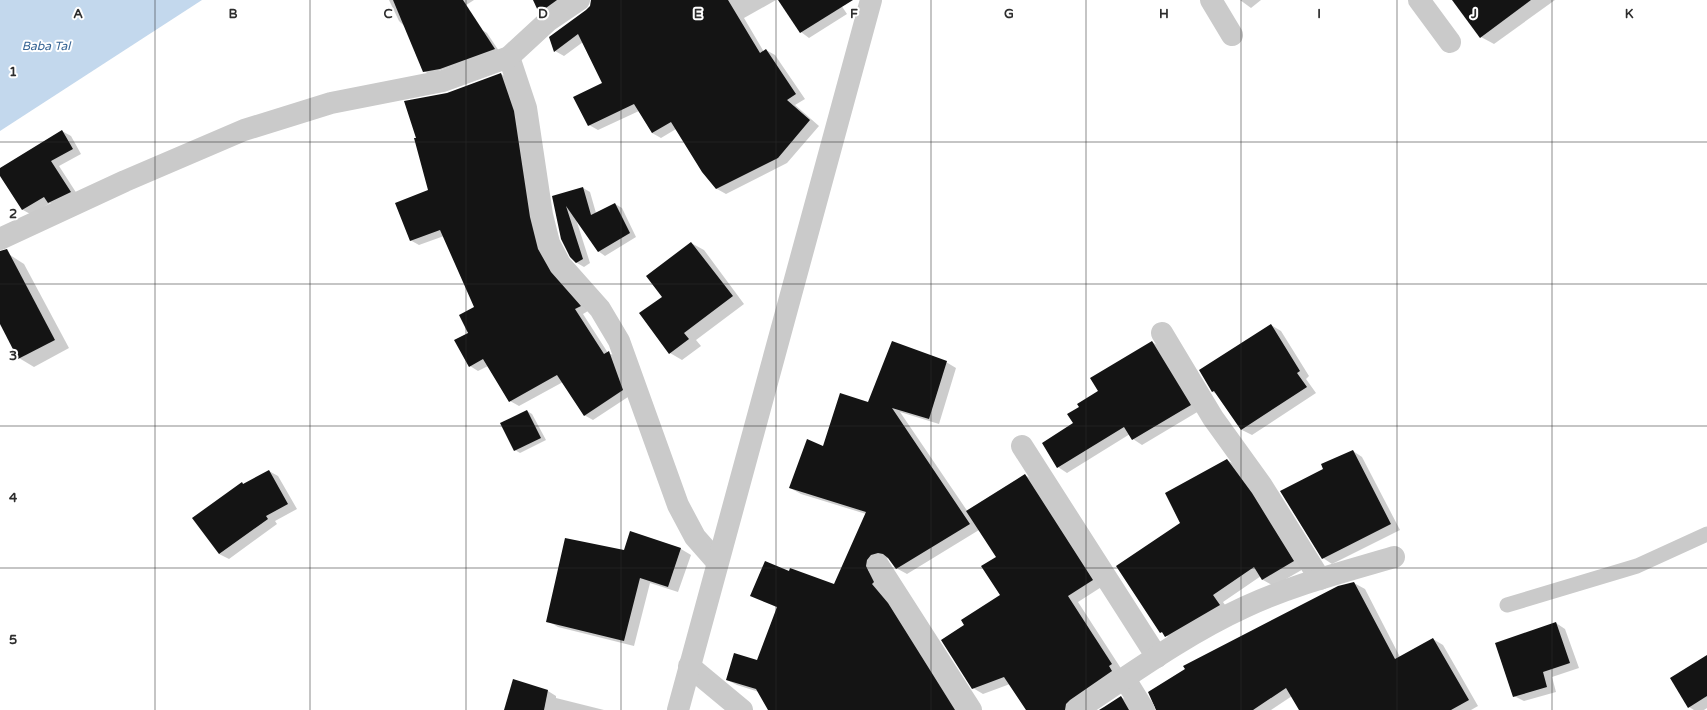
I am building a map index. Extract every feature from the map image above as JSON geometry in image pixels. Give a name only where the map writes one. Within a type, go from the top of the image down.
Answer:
[{"type":"street","points":[[0,239],[244,130],[331,102],[444,82],[509,57],[548,21],[579,0]]},
{"type":"street","points":[[678,710],[688,666],[871,0]]},
{"type":"street","points":[[1211,0],[1232,35]]},
{"type":"street","points":[[1419,0],[1450,42]]},
{"type":"street","points":[[509,57],[526,108],[542,216],[549,243],[560,264],[600,309],[618,341],[678,505],[696,537],[717,562]]},
{"type":"street","points":[[1162,333],[1213,418],[1262,486],[1320,579]]},
{"type":"street","points":[[1022,446],[1157,657]]},
{"type":"street","points":[[1077,710],[1157,657],[1245,606],[1320,579],[1394,557]]},
{"type":"street","points":[[878,565],[971,710]]},
{"type":"street","points":[[688,666],[742,710]]},
{"type":"street","points":[[1125,679],[1144,710]]},
{"type":"lane","points":[[1507,605],[1637,566],[1707,534]]},
{"type":"water","name":"Baba Tal","points":[[0,0],[202,0],[0,131]]},
{"type":"building","points":[[393,0],[463,0],[495,49],[440,69],[423,72]]},
{"type":"building","points":[[533,0],[557,0],[539,13]]},
{"type":"building","points":[[591,0],[728,0],[760,53],[766,49],[796,94],[787,100],[810,120],[778,158],[716,189],[702,172],[671,122],[652,133],[634,104],[588,126],[573,97],[602,83],[578,34],[554,52],[549,37],[586,10],[590,6]]},
{"type":"building","points":[[778,0],[853,0],[800,33]]},
{"type":"building","points":[[1452,0],[1531,0],[1480,38]]},
{"type":"building","points":[[501,73],[514,111],[530,217],[538,249],[551,272],[581,306],[575,309],[604,354],[609,351],[623,390],[584,416],[557,375],[509,402],[483,359],[469,367],[454,340],[468,333],[459,315],[474,307],[440,230],[410,241],[395,203],[428,190],[414,138],[416,138],[404,101],[447,93]]},
{"type":"building","points":[[62,130],[73,149],[51,161],[71,192],[48,203],[44,197],[22,210],[0,176],[0,168]]},
{"type":"building","points":[[583,187],[591,215],[615,203],[630,233],[598,252],[566,206],[583,259],[576,263],[570,257],[561,239],[552,196]]},
{"type":"building","points":[[691,242],[733,296],[684,333],[689,339],[669,354],[639,313],[662,297],[646,276]]},
{"type":"building","points":[[7,249],[55,340],[18,359],[0,324],[0,251]]},
{"type":"building","points":[[1271,324],[1300,371],[1297,373],[1307,387],[1241,430],[1214,391],[1212,392],[1199,370]]},
{"type":"building","points":[[892,341],[947,361],[929,419],[892,408],[970,524],[896,569],[888,558],[883,554],[878,553],[871,555],[867,560],[866,566],[874,582],[872,584],[888,603],[955,710],[768,710],[756,689],[726,680],[734,653],[757,660],[777,607],[750,596],[765,561],[789,571],[790,568],[834,584],[866,512],[789,488],[807,439],[823,446],[840,393],[868,402]]},
{"type":"building","points":[[1152,341],[1191,405],[1132,440],[1124,427],[1057,468],[1042,443],[1073,423],[1067,414],[1079,407],[1077,404],[1098,391],[1090,378]]},
{"type":"building","points":[[527,410],[541,438],[514,451],[500,423]]},
{"type":"building","points":[[1353,450],[1391,524],[1322,559],[1280,491],[1323,469],[1321,464]]},
{"type":"building","points":[[1227,459],[1252,493],[1294,561],[1262,580],[1254,567],[1213,595],[1220,605],[1165,637],[1162,632],[1160,633],[1116,566],[1180,523],[1165,493]]},
{"type":"building","points":[[269,470],[288,504],[266,516],[268,519],[219,554],[192,518],[242,482],[243,484]]},
{"type":"building","points":[[1025,474],[1093,580],[1068,596],[1112,664],[1109,666],[1112,671],[1070,700],[1066,704],[1065,710],[1026,710],[1004,677],[972,689],[941,640],[964,625],[961,620],[1000,595],[981,566],[996,557],[966,511]]},
{"type":"building","points":[[630,531],[681,548],[668,587],[640,578],[624,641],[546,622],[565,538],[624,550]]},
{"type":"building","points":[[1354,582],[1395,659],[1433,638],[1469,700],[1451,710],[1299,710],[1286,688],[1253,710],[1156,710],[1148,692],[1185,669],[1183,666],[1338,586]]},
{"type":"building","points":[[1556,622],[1570,663],[1543,672],[1547,687],[1513,697],[1495,643]]},
{"type":"building","points":[[1707,655],[1707,696],[1688,708],[1670,678]]},
{"type":"building","points":[[513,679],[548,690],[544,710],[504,710]]},
{"type":"building","points":[[1121,696],[1129,710],[1099,710],[1104,707]]}]
